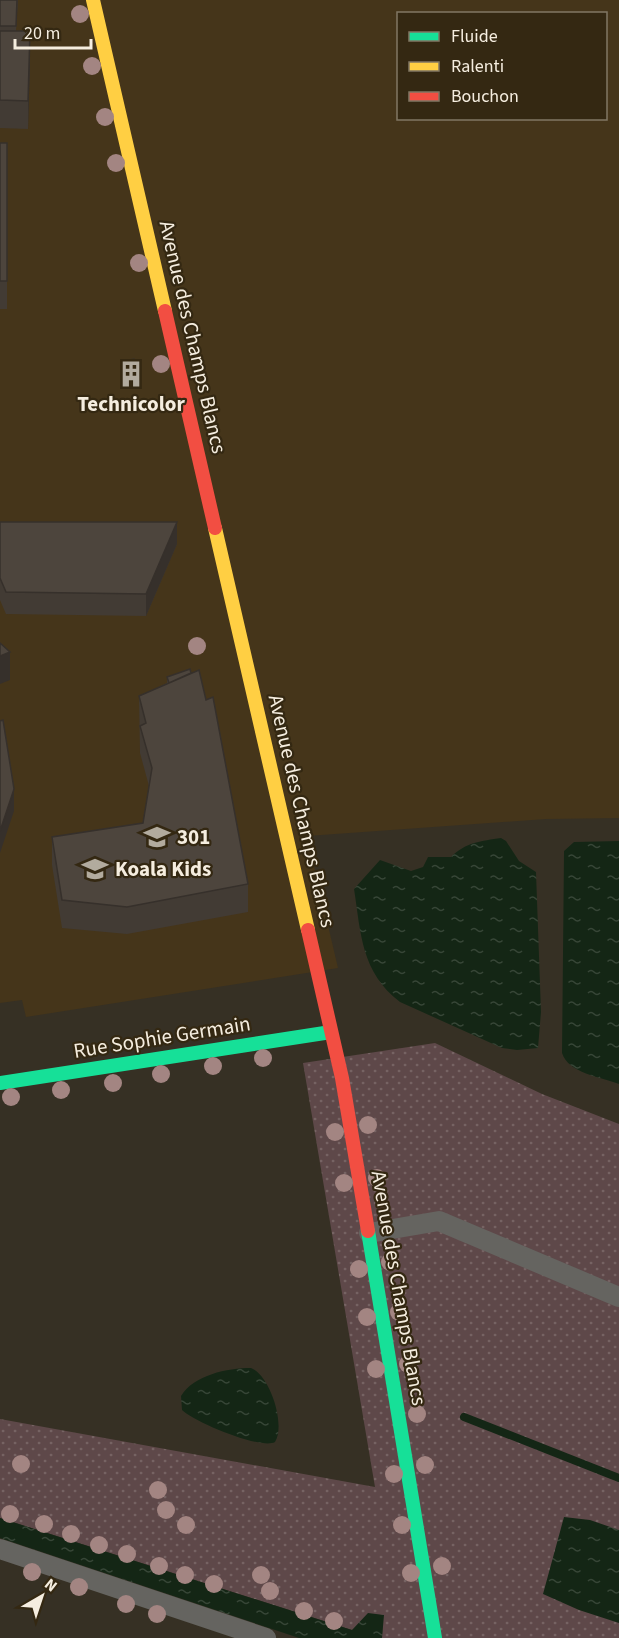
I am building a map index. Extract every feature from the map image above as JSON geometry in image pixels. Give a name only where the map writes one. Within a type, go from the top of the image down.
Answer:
[{"type":"street","name":"Avenue des Champs Blancs","points":[[93,0],[331,1032],[369,1233],[435,1638]]},
{"type":"street","name":"Rue Sophie Germain","points":[[0,1083],[331,1032]]},
{"type":"street","points":[[369,1233],[440,1221],[619,1297]]},
{"type":"street","points":[[0,1549],[266,1638]]},
{"type":"shaded area","points":[[0,0],[619,0],[619,818],[546,819],[307,836],[338,968],[26,1017],[22,1000],[0,1003]]},
{"type":"shaded area","points":[[435,1043],[542,1094],[619,1124],[619,1638],[382,1638],[383,1616],[352,1630],[0,1518],[0,1419],[375,1487],[303,1063]]},
{"type":"water","points":[[501,838],[506,841],[519,861],[536,872],[541,1012],[538,1048],[517,1050],[502,1048],[400,1002],[377,978],[361,937],[354,889],[380,860],[411,871],[423,867],[428,857],[451,857],[468,845]]},
{"type":"water","points":[[619,841],[619,1084],[578,1070],[565,1060],[562,1053],[564,851],[574,842]]},
{"type":"water","points":[[251,1368],[258,1372],[264,1380],[274,1401],[279,1424],[275,1442],[256,1442],[228,1434],[182,1410],[181,1396],[194,1383],[222,1371]]},
{"type":"water","points":[[564,1517],[590,1520],[619,1530],[619,1623],[579,1610],[543,1594]]},
{"type":"water","points":[[0,1518],[352,1630],[368,1613],[384,1615],[382,1638],[299,1638],[0,1538]]},
{"type":"building","points":[[0,0],[17,0],[16,26],[0,26]]},
{"type":"building","points":[[0,31],[30,31],[28,101],[0,100]]},
{"type":"building","points":[[0,143],[7,143],[7,281],[0,281]]},
{"type":"building","points":[[134,359],[138,374],[128,377],[124,361]]},
{"type":"building","points":[[0,522],[177,522],[146,594],[6,592],[0,578]]},
{"type":"building","points":[[0,643],[10,652],[0,656]]},
{"type":"building","points":[[190,669],[191,673],[169,683],[167,677]]},
{"type":"building","points":[[199,670],[206,700],[213,697],[248,884],[127,907],[62,900],[52,837],[143,823],[152,768],[140,726],[146,723],[139,696]]},
{"type":"building","points":[[3,720],[14,789],[0,831],[0,721]]},
{"type":"waterway","points":[[464,1417],[619,1478]]},
{"type":"traffic: fast","points":[[0,1083],[331,1032]]},
{"type":"traffic: fast","points":[[368,1231],[435,1638]]},
{"type":"traffic: slow","points":[[93,0],[165,311]]},
{"type":"traffic: slow","points":[[215,528],[308,930]]},
{"type":"traffic: jam","points":[[165,311],[215,528]]},
{"type":"traffic: jam","points":[[308,930],[342,1078],[368,1231]]},
{"type":"place","name":"Technicolor","points":[[131,374]]},
{"type":"place","name":"301","points":[[157,837]]},
{"type":"place","name":"Koala Kids","points":[[95,869]]}]
